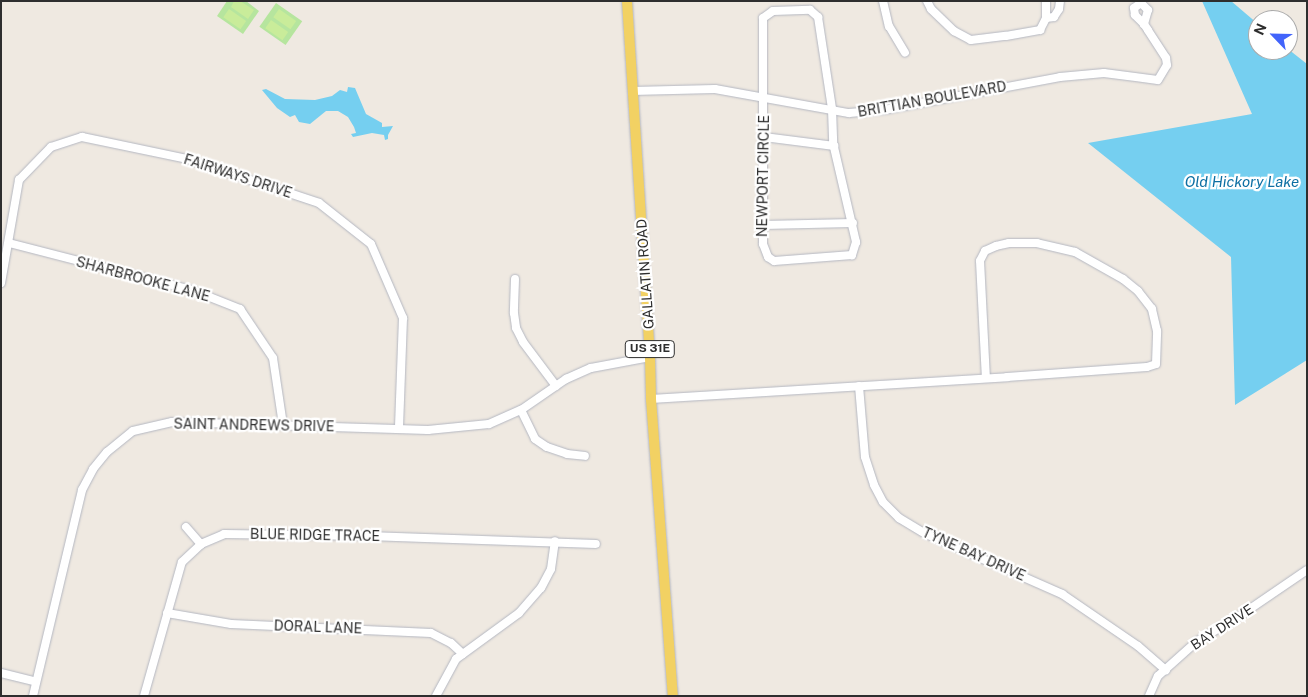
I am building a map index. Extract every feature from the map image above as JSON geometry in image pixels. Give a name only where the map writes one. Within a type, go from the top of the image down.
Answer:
[{"type":"main road","name":"GALLATIN ROAD","points":[[627,1],[650,357],[651,399],[673,696]]},
{"type":"street","points":[[883,1],[890,26],[905,53]]},
{"type":"street","points":[[927,1],[931,9],[954,31],[971,40],[1040,30],[1046,18],[1046,1]]},
{"type":"street","points":[[1046,18],[1054,16],[1059,9],[1060,1]]},
{"type":"street","name":"NEWPORT CIRCLE","points":[[810,10],[818,16],[832,109],[834,146],[856,242],[852,255],[774,261],[768,257],[762,244],[764,137],[763,18],[773,12],[810,10]]},
{"type":"street","name":"BRITTIAN BOULEVARD","points":[[632,91],[714,90],[849,113],[884,110],[1060,77],[1104,73],[1158,80],[1166,68],[1166,58],[1144,24]]},
{"type":"street","name":"FAIRWAYS DRIVE","points":[[1,283],[19,180],[51,147],[82,137],[187,159],[319,203],[371,244],[403,318],[399,429]]},
{"type":"street","points":[[764,137],[834,146]]},
{"type":"street","points":[[763,225],[853,223]]},
{"type":"street","name":"SHARBROOKE LANE","points":[[9,243],[192,290],[240,309],[273,358],[283,425]]},
{"type":"street","points":[[651,399],[986,378],[1156,364],[1157,331],[1152,309],[1138,291],[1124,279],[1075,252],[1037,243],[1009,243],[985,252],[980,261],[986,378]]},
{"type":"street","points":[[515,279],[514,313],[516,328],[523,342],[556,386]]},
{"type":"street","name":"SAINT ANDREWS DRIVE","points":[[33,696],[82,490],[93,469],[107,452],[134,431],[172,422],[428,430],[488,424],[521,410],[566,379],[591,368],[650,357]]},
{"type":"street","name":"TYNE BAY DRIVE","points":[[859,386],[865,457],[874,485],[883,502],[899,518],[926,534],[1062,594],[1138,646],[1166,670]]},
{"type":"street","points":[[521,410],[534,439],[547,447],[567,454],[585,456]]},
{"type":"street","points":[[186,527],[201,544]]},
{"type":"street","name":"BLUE RIDGE TRACE","points":[[144,696],[182,562],[201,544],[224,534],[555,541],[596,544]]},
{"type":"street","points":[[436,696],[456,659],[519,613],[541,588],[551,569],[555,541]]},
{"type":"street","name":"BAY DRIVE","points":[[1149,696],[1158,676],[1196,642],[1244,613],[1307,570]]},
{"type":"street","name":"DORAL LANE","points":[[167,613],[231,624],[432,633],[451,643],[463,654]]},
{"type":"street","points":[[1,673],[36,682]]},
{"type":"green space","points":[[227,1],[246,1],[259,11],[243,34],[217,16]]},
{"type":"green space","points":[[234,1],[240,1],[254,10],[248,19],[231,7]]},
{"type":"green space","points":[[276,3],[302,21],[286,45],[259,27]]},
{"type":"green space","points":[[229,9],[246,21],[240,29],[223,17]]},
{"type":"green space","points":[[279,9],[296,21],[290,29],[273,17]]},
{"type":"green space","points":[[271,20],[288,32],[282,40],[265,28]]},
{"type":"water","name":"Old Hickory Lake","points":[[1202,1],[1231,1],[1248,15],[1248,60],[1298,60],[1298,57],[1307,64],[1307,360],[1235,405],[1231,257],[1088,143],[1252,114]]},
{"type":"water","points":[[348,87],[355,88],[366,114],[382,123],[382,127],[393,126],[388,139],[385,140],[384,135],[372,133],[353,137],[351,134],[356,133],[354,127],[348,117],[338,111],[326,111],[310,124],[299,122],[295,115],[290,117],[277,108],[262,90],[266,89],[285,99],[315,100],[332,96],[340,90],[347,92]]}]
